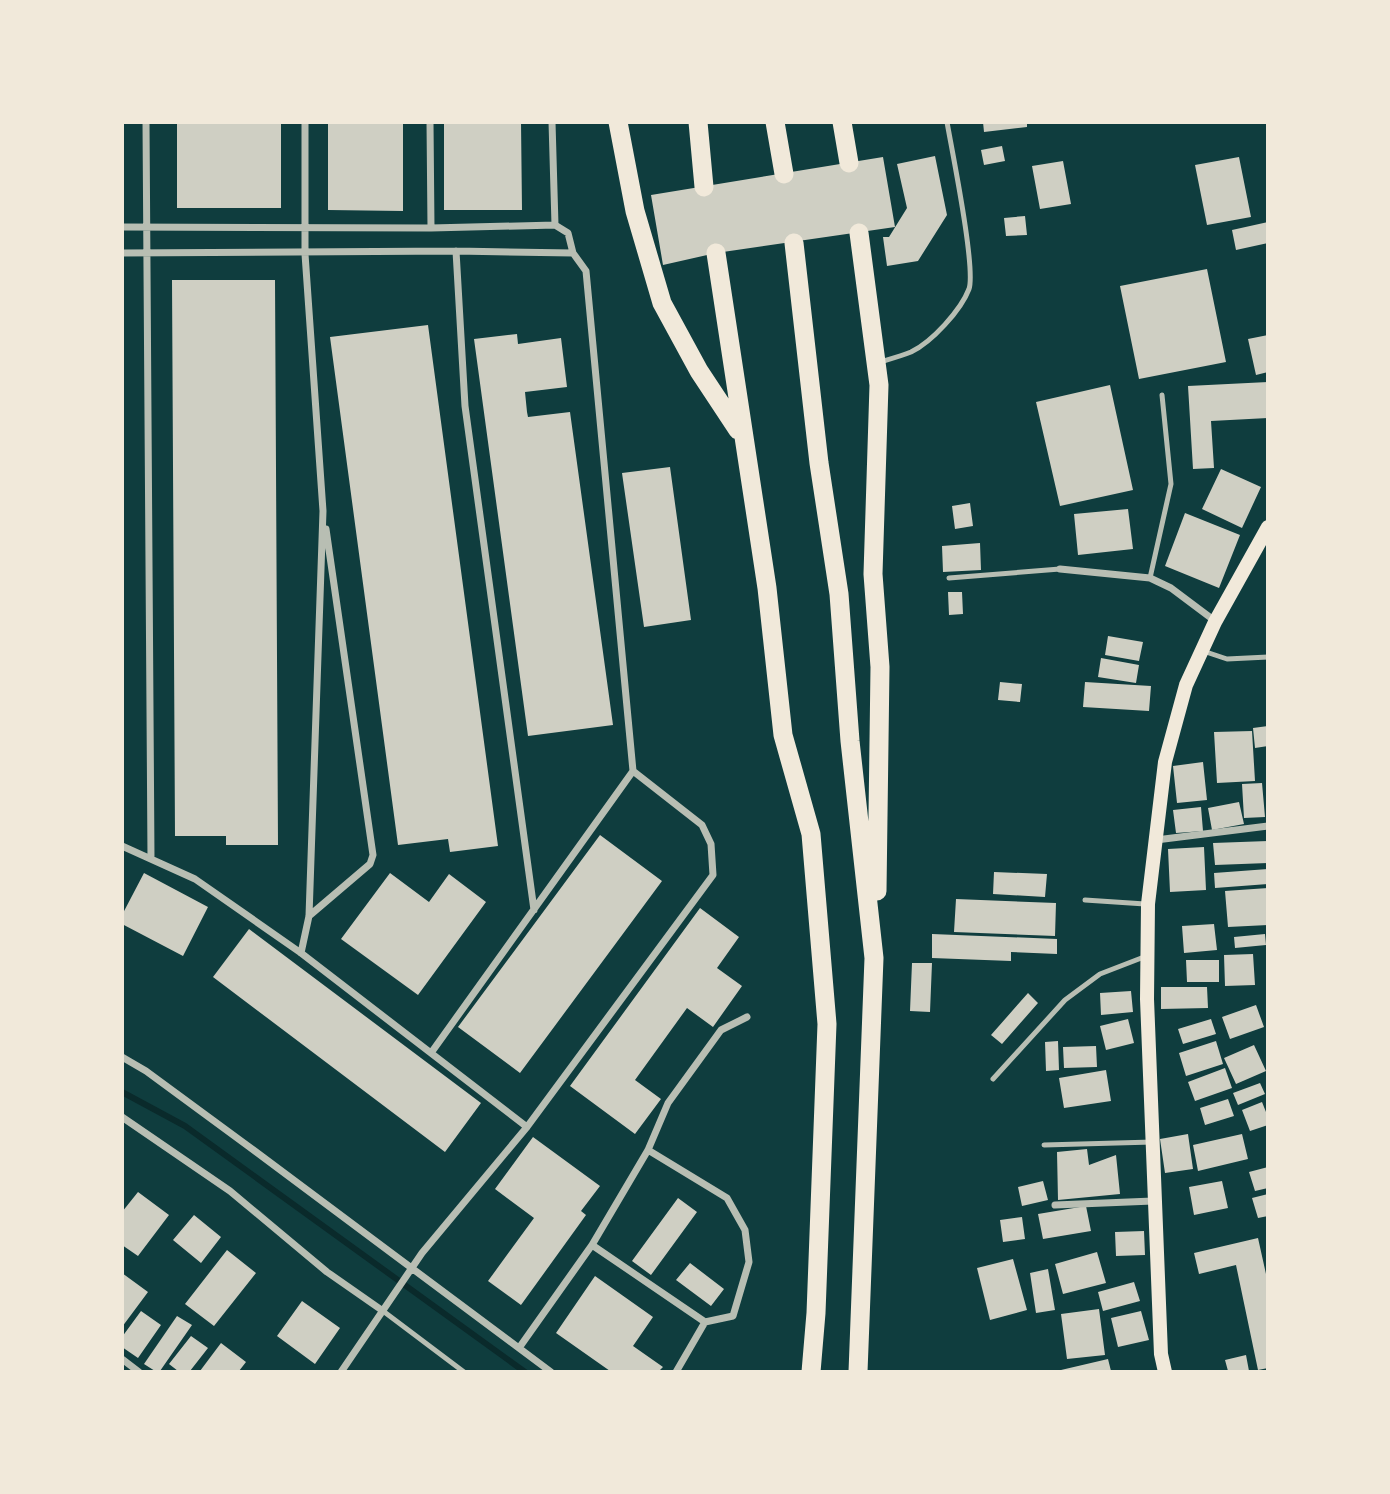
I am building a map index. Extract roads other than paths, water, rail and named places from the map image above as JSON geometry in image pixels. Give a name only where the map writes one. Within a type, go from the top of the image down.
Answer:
[{"type":"highway","points":[[618,122],[635,211],[662,303],[699,371],[742,436]]},
{"type":"highway","points":[[698,122],[704,187]]},
{"type":"highway","points":[[775,122],[784,174]]},
{"type":"highway","points":[[842,122],[849,163]]},
{"type":"highway","points":[[858,1371],[879,835],[880,681],[873,574],[879,418],[876,363],[859,233]]},
{"type":"highway","points":[[794,243],[817,451],[839,594],[850,741],[874,958]]},
{"type":"highway","points":[[716,253],[767,588],[783,735],[811,834],[827,1024],[816,1313],[811,1371]]},
{"type":"main road","points":[[1165,1371],[1161,1354],[1153,1201],[1147,956],[1149,904],[1165,762],[1185,685],[1215,622],[1268,527]]},
{"type":"street","points":[[146,122],[151,858]]},
{"type":"street","points":[[305,122],[305,254],[323,511],[373,855],[370,864],[309,916]]},
{"type":"street","points":[[430,122],[431,228]]},
{"type":"street","points":[[552,122],[555,225]]},
{"type":"street","points":[[122,227],[431,228],[555,225],[568,233],[573,253],[586,271],[634,771],[431,1053]]},
{"type":"street","points":[[122,254],[456,251],[573,253]]},
{"type":"street","points":[[456,251],[465,406],[534,910]]},
{"type":"street","points":[[301,953],[309,916],[323,511]]},
{"type":"street","points":[[1060,569],[1150,578],[1171,588],[1215,622]]},
{"type":"street","points":[[341,1371],[422,1253],[527,1127],[713,875],[711,844],[702,825],[634,771]]},
{"type":"street","points":[[1156,840],[1268,826]]},
{"type":"street","points":[[122,846],[195,879],[301,953],[527,1127]]},
{"type":"street","points":[[519,1348],[592,1245],[648,1150],[668,1103],[721,1030],[747,1017]]},
{"type":"street","points":[[122,1057],[146,1071],[410,1270],[551,1371]]},
{"type":"street","points":[[122,1117],[229,1191],[327,1272],[383,1311]]},
{"type":"street","points":[[592,1245],[705,1322],[729,1318],[736,1312],[749,1262],[745,1230],[727,1198],[648,1150]]},
{"type":"street","points":[[1055,1205],[1153,1201]]},
{"type":"street","points":[[676,1371],[705,1322]]},
{"type":"street","points":[[122,1359],[139,1371]]},
{"type":"lane","points":[[876,363],[913,351],[932,337],[950,318],[970,288],[969,262],[947,122]]},
{"type":"lane","points":[[1150,578],[1171,484],[1162,395]]},
{"type":"lane","points":[[949,578],[1060,569]]},
{"type":"lane","points":[[1203,651],[1227,659],[1268,656]]},
{"type":"lane","points":[[1085,900],[1149,904]]},
{"type":"lane","points":[[993,1079],[1065,1000],[1100,974],[1147,956]]},
{"type":"lane","points":[[1044,1145],[1153,1142]]},
{"type":"lane","points":[[383,1311],[464,1371]]},
{"type":"waterway","points":[[122,1092],[185,1126],[525,1372]]}]
